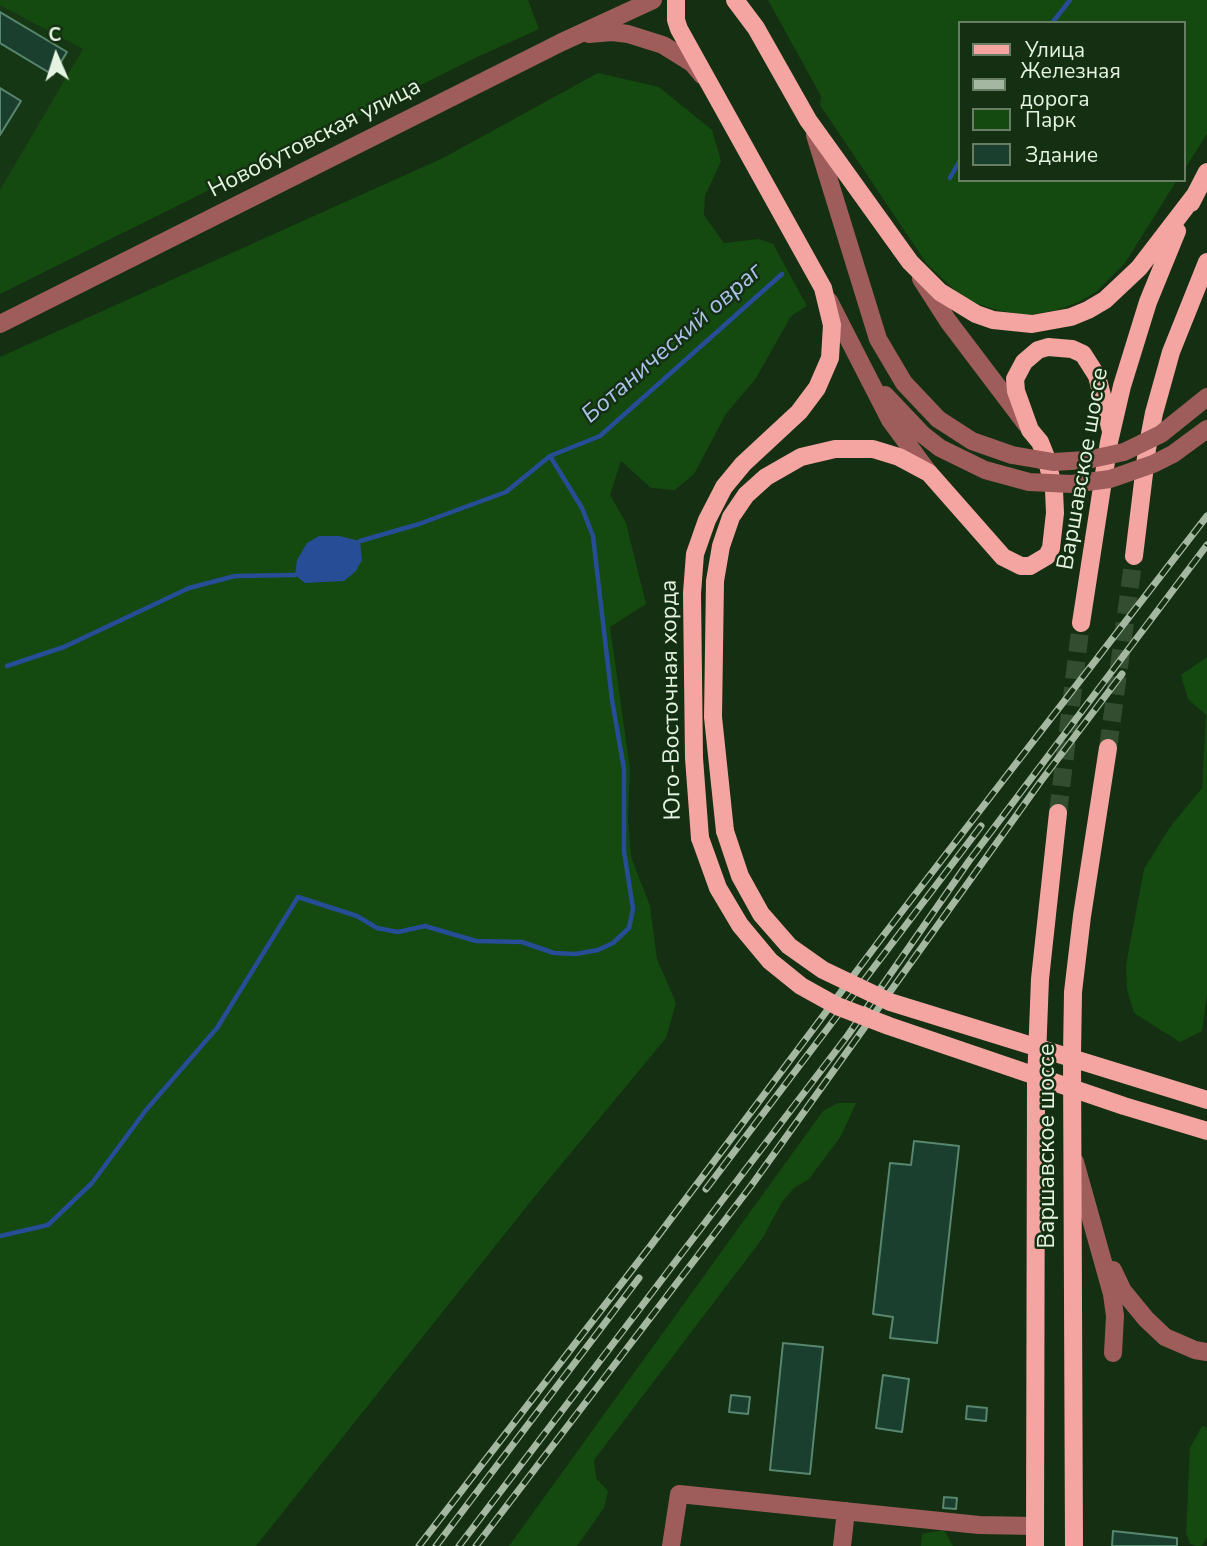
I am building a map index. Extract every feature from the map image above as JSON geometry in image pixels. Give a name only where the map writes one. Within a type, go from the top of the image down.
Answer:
[{"type":"main road","name":"Юго-Восточная хорда","points":[[676,0],[679,29],[823,288],[832,325],[830,358],[817,388],[799,412],[743,464],[724,487],[707,520],[695,554],[692,593],[694,758],[700,838],[718,888],[740,925],[769,961],[801,986],[837,1006],[1124,1106],[1207,1131]]},
{"type":"main road","points":[[735,0],[756,28],[808,120],[910,262],[940,292],[958,305],[984,317],[1032,324],[1071,317],[1105,300],[1123,285],[1158,245],[1195,195]]},
{"type":"main road","name":"Варшавское шоссе","points":[[1082,623],[1111,431],[1135,340],[1178,228],[1207,172]]},
{"type":"main road","points":[[1134,556],[1154,413],[1171,352],[1207,262]]},
{"type":"main road","points":[[929,473],[1003,557],[1021,566],[1038,563],[1047,556],[1051,548],[1054,490],[1046,457],[1040,442],[1030,430],[1016,391],[1015,379],[1018,371],[1030,355],[1038,350],[1059,347],[1083,354],[1097,376],[1111,431]]},
{"type":"main road","name":"Юго-Восточная хорда","points":[[929,473],[900,457],[873,449],[835,449],[812,454],[801,457],[766,477],[746,495],[731,517],[715,581],[713,717],[725,831],[740,876],[761,914],[789,946],[823,970],[879,997],[1207,1100]]},
{"type":"main road","name":"Варшавское шоссе","points":[[1073,1546],[1073,992],[1108,748]]},
{"type":"main road","name":"Варшавское шоссе","points":[[1035,1546],[1037,1047],[1040,979],[1058,813]]},
{"type":"street","name":"Новобутовская улица","points":[[0,324],[562,42],[653,0]]},
{"type":"street","points":[[747,0],[756,28]]},
{"type":"street","points":[[562,42],[595,32],[612,32],[646,39],[680,54],[692,63],[711,89]]},
{"type":"street","points":[[808,120],[827,169],[865,304],[878,339],[904,383],[939,419],[972,441],[993,449],[1033,459],[1071,461],[1105,457],[1143,443],[1176,424],[1207,397]]},
{"type":"street","points":[[910,262],[948,321],[1030,430]]},
{"type":"street","points":[[823,288],[890,420],[929,473]]},
{"type":"street","points":[[859,359],[887,397],[922,434],[940,448],[985,471],[1029,482],[1072,484],[1110,479],[1142,469],[1173,454],[1207,429]]},
{"type":"street","points":[[1072,1152],[1112,1294],[1115,1316],[1113,1353]]},
{"type":"street","points":[[1095,1232],[1123,1290],[1146,1319],[1165,1337],[1195,1350],[1207,1352]]},
{"type":"street","points":[[671,1546],[679,1494],[979,1525],[1035,1526]]},
{"type":"street","points":[[842,1546],[846,1511]]},
{"type":"shaded area","points":[[0,0],[124,57],[0,280]]},
{"type":"green space","points":[[0,0],[528,0],[539,29],[473,59],[0,294],[0,190],[83,49],[0,5]]},
{"type":"green space","points":[[768,0],[1207,0],[1207,134],[1186,167],[1186,21],[958,21],[958,182],[1176,182],[1125,263],[1096,292],[1057,310],[1027,315],[1001,311],[965,300],[927,264],[820,105],[821,96]]},
{"type":"green space","points":[[598,73],[659,87],[712,130],[721,161],[705,196],[704,215],[724,243],[759,239],[773,244],[807,306],[791,316],[756,378],[726,414],[694,474],[675,490],[651,488],[621,461],[610,495],[626,523],[646,604],[610,627],[630,769],[628,818],[631,857],[650,906],[657,959],[676,1003],[666,1038],[531,1201],[256,1546],[0,1546],[0,357],[443,158]]},
{"type":"green space","points":[[1207,657],[1207,994],[1202,1031],[1180,1042],[1134,1013],[1127,989],[1126,965],[1144,869],[1170,827],[1202,788],[1206,715],[1188,699],[1181,675]]},
{"type":"green space","points":[[838,1103],[856,1103],[841,1136],[809,1179],[794,1188],[782,1202],[762,1239],[594,1460],[596,1478],[608,1491],[604,1508],[577,1546],[509,1546],[823,1111]]},
{"type":"green space","points":[[1202,1426],[1207,1427],[1207,1537],[1202,1546],[1196,1546],[1190,1544],[1186,1533],[1190,1448]]},
{"type":"green space","points":[[944,1530],[953,1546],[921,1546],[922,1534]]},
{"type":"water","points":[[319,536],[339,536],[360,541],[362,560],[356,571],[344,581],[305,583],[295,575],[297,560],[307,543]]},
{"type":"building","points":[[0,12],[67,52],[53,75],[0,43]]},
{"type":"building","points":[[0,88],[21,101],[0,135]]},
{"type":"building","points":[[914,1141],[959,1146],[937,1343],[890,1338],[893,1317],[873,1314],[890,1163],[911,1165]]},
{"type":"building","points":[[783,1343],[823,1347],[810,1474],[770,1470]]},
{"type":"building","points":[[883,1375],[909,1379],[902,1432],[876,1428]]},
{"type":"building","points":[[731,1395],[750,1397],[748,1414],[729,1412]]},
{"type":"building","points":[[967,1406],[987,1408],[986,1421],[966,1419]]},
{"type":"building","points":[[944,1497],[957,1498],[956,1509],[943,1508]]},
{"type":"building","points":[[1113,1531],[1177,1538],[1177,1546],[1112,1546]]},
{"type":"waterway","name":"Ботанический овраг","points":[[1054,21],[1070,0]]},
{"type":"waterway","name":"Ботанический овраг","points":[[950,178],[958,164]]},
{"type":"waterway","name":"Ботанический овраг","points":[[360,541],[419,524],[506,492],[550,456],[600,436],[782,274]]},
{"type":"waterway","points":[[0,1236],[48,1225],[92,1183],[146,1110],[217,1028],[298,897],[357,916],[377,928],[398,932],[425,926],[476,941],[522,942],[554,953],[575,954],[598,950],[613,943],[629,928],[633,909],[624,851],[624,769],[612,700],[593,536],[582,508],[550,456]]},
{"type":"waterway","points":[[7,666],[64,647],[189,588],[235,576],[295,575]]},
{"type":"tunnel","points":[[1108,748],[1134,556]]},
{"type":"tunnel","points":[[1058,813],[1081,623]]},
{"type":"railway","points":[[419,1546],[652,1244],[883,936],[1207,516]]},
{"type":"railway","points":[[459,1546],[848,1035],[969,861],[1207,545]]},
{"type":"railway","points":[[476,1546],[751,1186],[1041,781],[1122,674]]},
{"type":"railway","points":[[706,1189],[981,826]]},
{"type":"railway","points":[[436,1546],[639,1278]]}]
